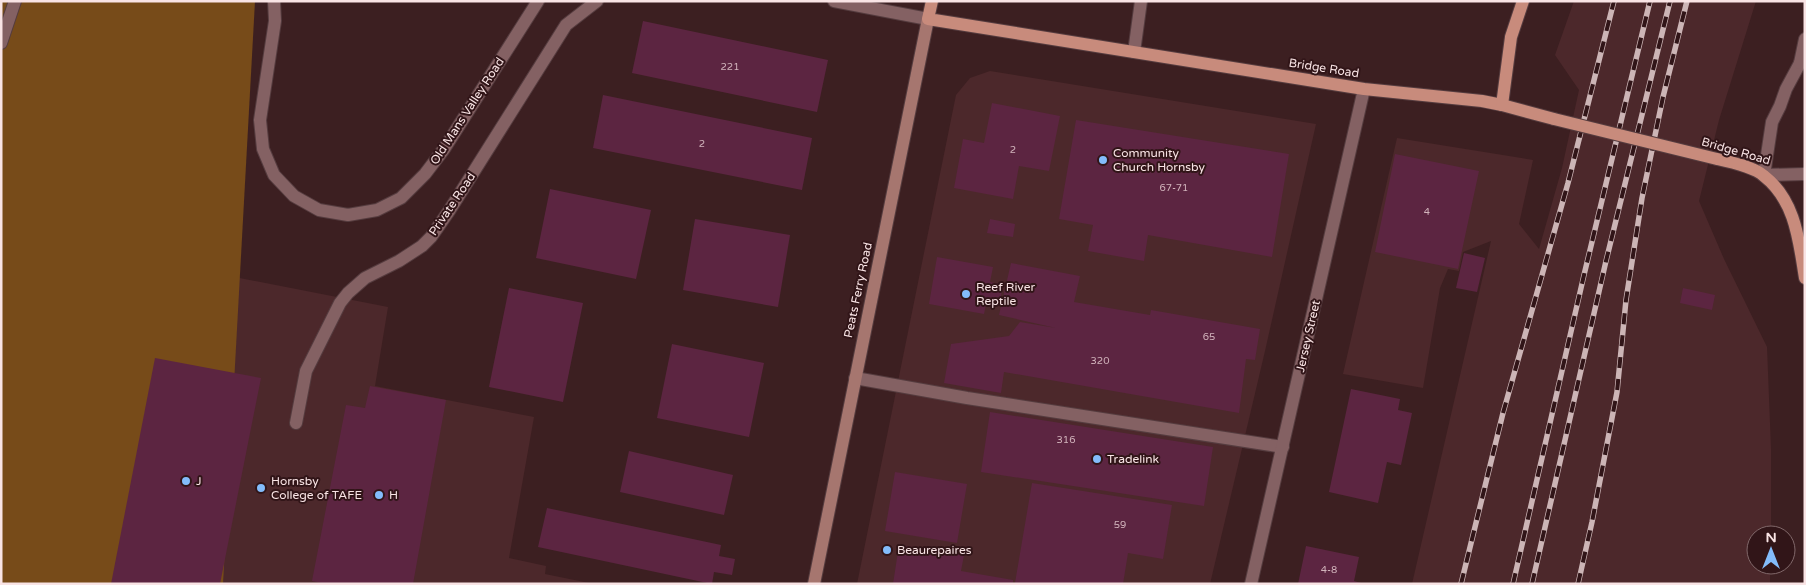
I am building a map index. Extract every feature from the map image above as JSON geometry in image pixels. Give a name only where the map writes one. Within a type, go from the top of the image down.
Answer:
[{"type":"main road","name":"Peats Ferry Road","points":[[814,584],[932,1]]},
{"type":"main road","points":[[1502,105],[1511,36],[1523,1]]},
{"type":"main road","name":"Bridge Road","points":[[928,18],[1364,89],[1467,99],[1502,105],[1733,162],[1764,175]]},
{"type":"main road","points":[[1764,175],[1784,198],[1793,216],[1805,278]]},
{"type":"street","points":[[1,43],[14,1]]},
{"type":"street","name":"Old Mans Valley Road","points":[[274,1],[275,21],[260,120],[263,149],[274,175],[294,196],[319,210],[348,215],[377,210],[401,198],[425,174],[444,149],[538,1]]},
{"type":"street","name":"Private Road","points":[[296,424],[306,371],[340,303],[365,278],[411,254],[431,237],[566,25],[597,1]]},
{"type":"street","name":"Bridge Road","points":[[834,1],[928,18]]},
{"type":"street","points":[[1134,52],[1141,1]]},
{"type":"street","points":[[1764,175],[1772,122],[1786,89],[1800,63],[1805,40]]},
{"type":"street","name":"Jersey Street","points":[[1251,584],[1364,89]]},
{"type":"street","name":"Bridge Road","points":[[1764,175],[1805,174]]},
{"type":"street","points":[[855,378],[967,398],[1283,447]]},
{"type":"shaded area","points":[[1,1],[255,1],[223,584],[1,584]]},
{"type":"shaded area","points":[[1574,1],[1756,1],[1719,120],[1699,201],[1724,259],[1767,347],[1771,449],[1771,525],[1746,525],[1746,575],[1770,575],[1770,584],[1412,584],[1491,241],[1463,252],[1459,271],[1448,269],[1440,288],[1423,388],[1343,374],[1397,138],[1533,160],[1519,224],[1539,249],[1562,168],[1579,90],[1555,55]]},
{"type":"shaded area","points":[[990,71],[1316,124],[1210,584],[857,584],[956,95],[970,78]]},
{"type":"shaded area","name":"Hornsby College of TAFE","points":[[153,261],[388,307],[375,386],[534,417],[509,558],[546,566],[545,574],[594,584],[1,584],[1,315]]},
{"type":"building","points":[[643,21],[828,60],[817,112],[632,73]]},
{"type":"building","points":[[603,95],[812,138],[802,190],[593,148]]},
{"type":"building","points":[[992,103],[1060,116],[1049,171],[1019,166],[1013,199],[954,188],[963,139],[984,143]]},
{"type":"building","points":[[1076,120],[1289,154],[1272,257],[1148,235],[1144,261],[1088,251],[1093,225],[1059,219]]},
{"type":"building","points":[[1395,154],[1479,171],[1458,269],[1375,252]]},
{"type":"building","points":[[550,189],[651,210],[636,279],[536,258]]},
{"type":"building","points":[[695,219],[790,235],[778,307],[683,290]]},
{"type":"building","points":[[990,219],[1015,224],[1013,237],[987,233]]},
{"type":"building","points":[[1464,253],[1485,258],[1477,292],[1456,288]]},
{"type":"building","name":"Reef River Reptile","points":[[937,257],[993,267],[990,282],[1003,285],[999,306],[986,304],[984,314],[929,304]]},
{"type":"building","points":[[1011,263],[1080,276],[1074,302],[1150,315],[1151,310],[1260,329],[1255,360],[1246,359],[1239,413],[1004,372],[1001,393],[944,383],[951,344],[1009,336],[1020,322],[1056,328],[999,315]]},
{"type":"building","points":[[509,288],[583,303],[563,402],[489,387]]},
{"type":"building","points":[[1683,288],[1715,295],[1712,310],[1680,303]]},
{"type":"building","points":[[672,344],[764,363],[749,437],[657,418]]},
{"type":"building","name":"J","points":[[155,358],[261,378],[220,584],[111,584]]},
{"type":"building","name":"H","points":[[370,386],[446,400],[413,584],[326,584],[312,581],[346,405],[365,408]]},
{"type":"building","points":[[1351,389],[1400,399],[1398,410],[1412,413],[1401,465],[1387,462],[1378,503],[1329,492]]},
{"type":"building","name":"Tradelink","points":[[990,412],[1213,447],[1204,506],[981,472]]},
{"type":"building","points":[[629,451],[733,475],[724,515],[620,492]]},
{"type":"building","points":[[895,472],[967,484],[957,543],[885,531]]},
{"type":"building","points":[[1032,483],[1172,505],[1163,559],[1128,553],[1123,584],[1015,583]]},
{"type":"building","points":[[547,508],[721,545],[719,556],[735,559],[732,575],[714,572],[712,584],[538,547]]},
{"type":"building","points":[[899,545],[964,555],[961,571],[1013,580],[1013,584],[893,584]]},
{"type":"building","points":[[1306,546],[1359,557],[1354,581],[1365,584],[1298,584]]},
{"type":"railway","points":[[1461,584],[1503,413],[1568,183],[1614,1]]},
{"type":"railway","points":[[1513,584],[1584,275],[1650,1]]},
{"type":"railway","points":[[1532,584],[1606,261],[1670,1]]},
{"type":"railway","points":[[1578,584],[1617,392],[1626,300],[1642,198],[1663,97],[1687,1]]},
{"type":"place","name":"Community Church Hornsby","points":[[1103,160]]},
{"type":"place","name":"Reef River Reptile","points":[[966,294]]},
{"type":"place","name":"Tradelink","points":[[1097,459]]},
{"type":"place","name":"J","points":[[186,481]]},
{"type":"place","name":"Hornsby College of TAFE","points":[[261,488]]},
{"type":"place","name":"H","points":[[379,495]]},
{"type":"place","name":"Beaurepaires","points":[[887,550]]}]
